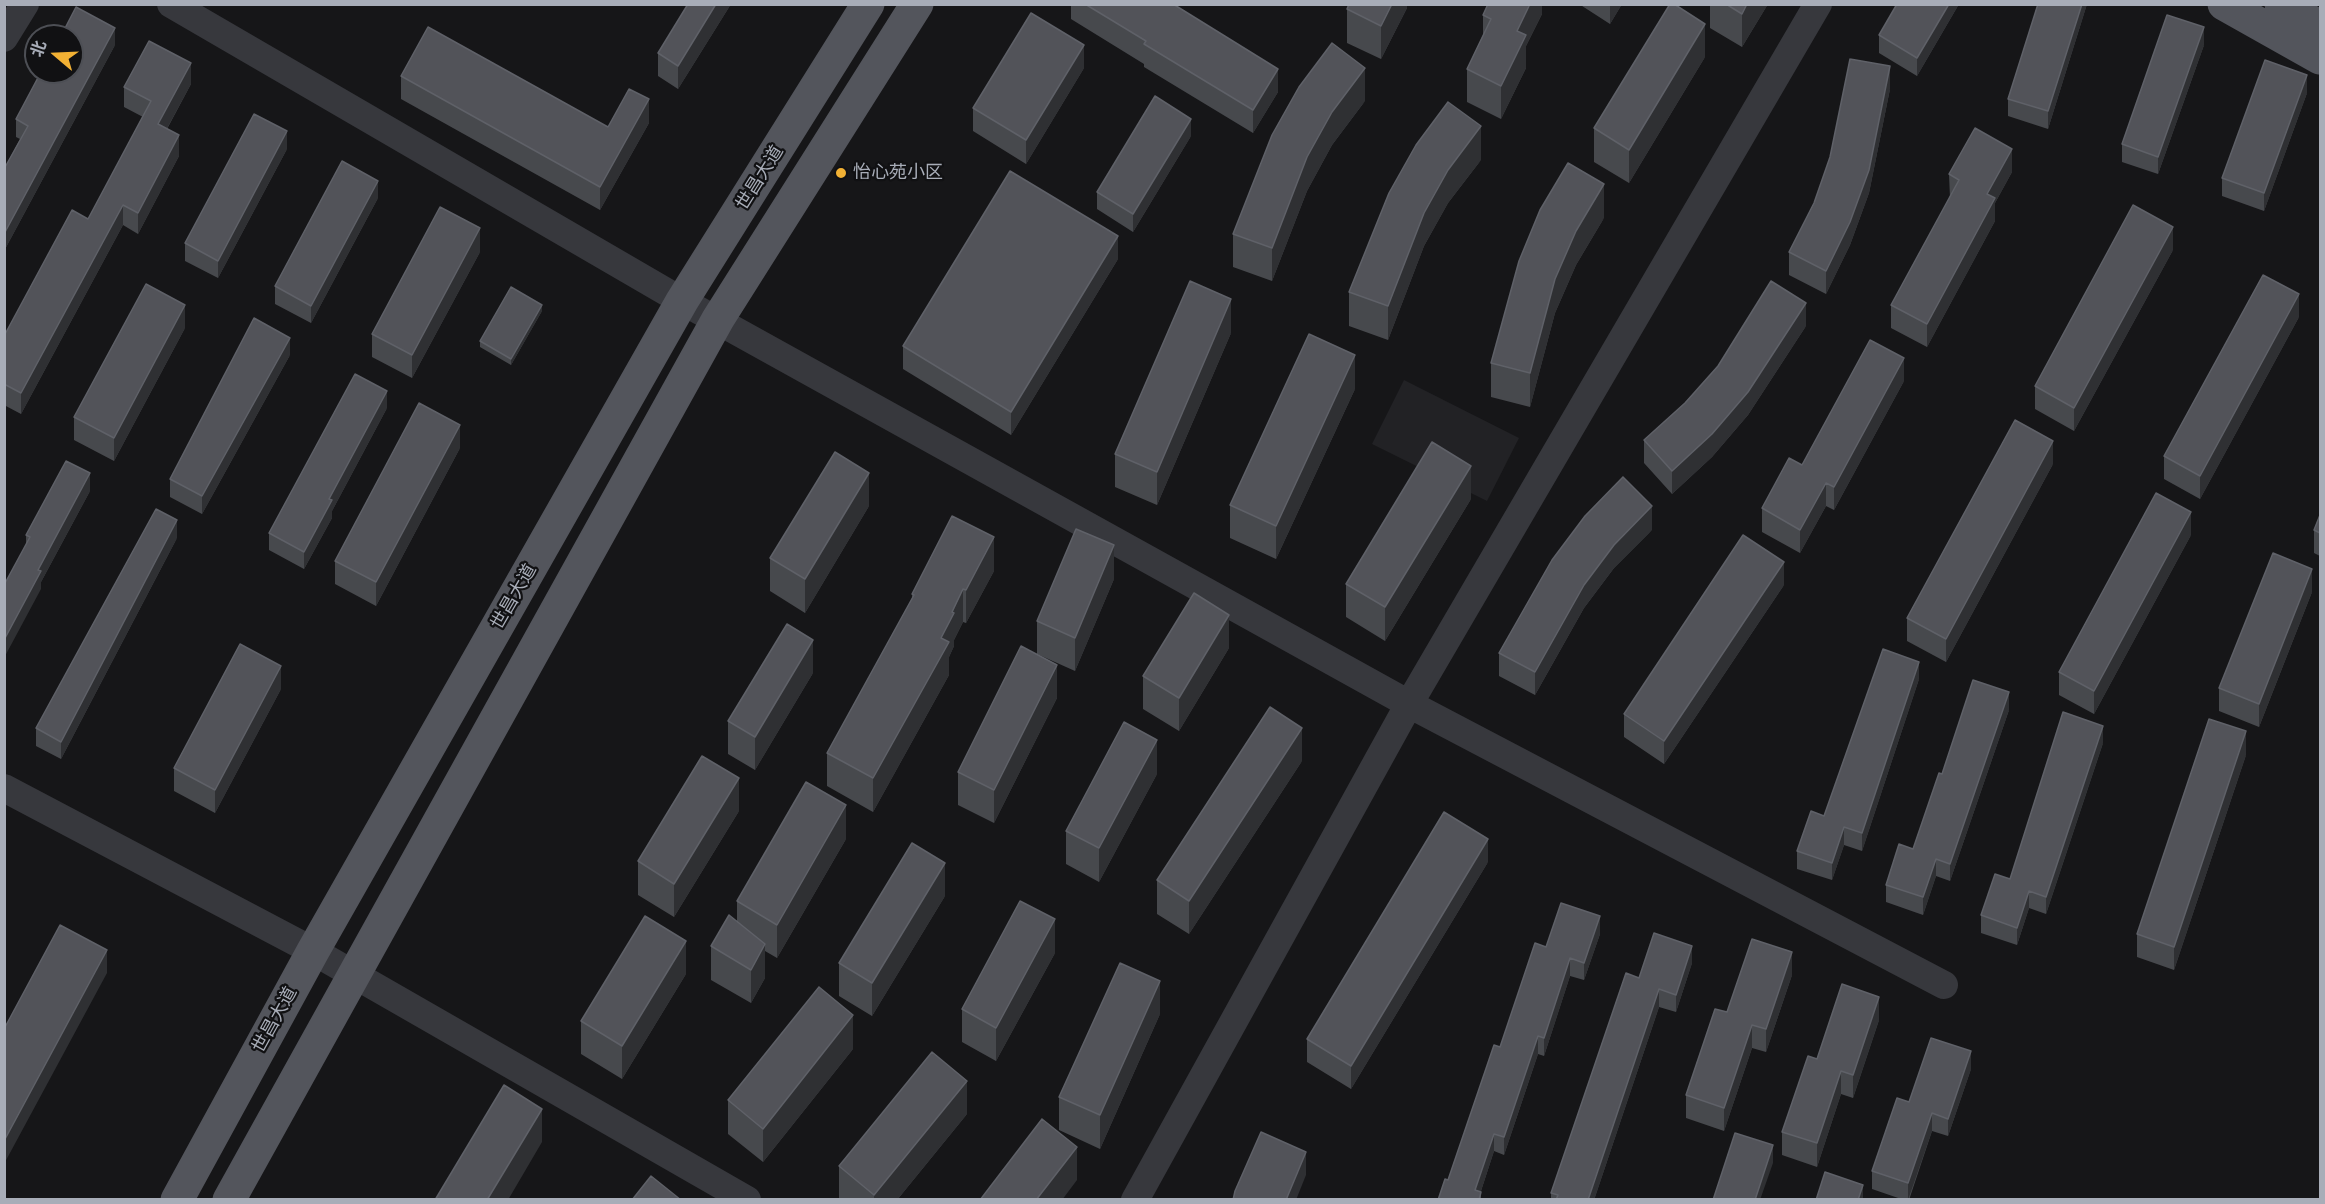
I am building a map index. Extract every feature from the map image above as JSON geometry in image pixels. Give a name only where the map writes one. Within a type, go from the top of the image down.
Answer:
[{"type":"main road","name":"世昌大道","points":[[177,1200],[313,951],[682,301],[868,4]]},
{"type":"main road","points":[[229,1200],[718,319],[918,4]]},
{"type":"main road","points":[[2224,4],[2320,58]]},
{"type":"main road","points":[[2281,4],[2320,27]]},
{"type":"street","points":[[4,38],[25,4]]},
{"type":"street","points":[[171,4],[682,301],[1409,704],[1944,985]]},
{"type":"street","points":[[1135,1200],[1409,704],[1818,4]]},
{"type":"street","points":[[4,788],[313,951],[747,1200]]},
{"type":"shaded area","points":[[1404,380],[1519,438],[1487,501],[1372,444]]},
{"type":"building","points":[[688,4],[716,4],[678,66],[658,53]]},
{"type":"building","points":[[1085,4],[1173,4],[1278,69],[1253,110],[1144,44],[1146,41]]},
{"type":"building","points":[[1349,4],[1392,4],[1381,26],[1347,9]]},
{"type":"building","points":[[1488,4],[1530,4],[1517,31],[1526,35],[1501,86],[1467,69],[1491,19],[1483,15]]},
{"type":"building","points":[[1670,4],[1674,4],[1705,24],[1629,150],[1594,128]]},
{"type":"building","points":[[1726,4],[1747,4],[1742,14]]},
{"type":"building","points":[[1897,4],[1949,4],[1917,58],[1879,35]]},
{"type":"building","points":[[2038,4],[2082,4],[2048,111],[2008,99]]},
{"type":"building","points":[[76,7],[115,28],[4,234],[4,169],[28,126],[16,119],[35,84],[84,84],[84,24],[67,24]]},
{"type":"building","points":[[1031,13],[1084,45],[1026,140],[973,108]]},
{"type":"building","points":[[2167,15],[2204,27],[2158,157],[2122,144]]},
{"type":"building","points":[[428,27],[608,127],[629,89],[649,99],[600,187],[401,76]]},
{"type":"building","points":[[149,41],[191,63],[158,124],[179,135],[138,213],[123,205],[21,393],[4,384],[4,336],[72,210],[88,219],[151,101],[124,87]]},
{"type":"building","points":[[1332,43],[1365,68],[1332,112],[1307,157],[1272,248],[1233,234],[1272,135],[1299,87]]},
{"type":"building","points":[[1850,59],[1890,66],[1869,170],[1850,222],[1826,271],[1789,252],[1814,203],[1830,157]]},
{"type":"building","points":[[2265,60],[2307,75],[2264,193],[2222,178]]},
{"type":"building","points":[[1155,96],[1191,119],[1133,214],[1097,192]]},
{"type":"building","points":[[1448,102],[1481,126],[1448,170],[1424,213],[1388,306],[1349,292],[1389,193],[1416,145]]},
{"type":"building","points":[[254,114],[287,131],[218,261],[185,243]]},
{"type":"building","points":[[1975,128],[2012,149],[1987,194],[1995,198],[1927,324],[1891,305],[1959,180],[1949,174]]},
{"type":"building","points":[[342,161],[378,181],[311,306],[275,286]]},
{"type":"building","points":[[1568,163],[1604,184],[1576,231],[1555,279],[1530,373],[1491,363],[1519,261],[1540,210]]},
{"type":"building","points":[[1010,171],[1118,236],[1011,412],[903,346]]},
{"type":"building","points":[[2133,205],[2173,227],[2074,408],[2035,386]]},
{"type":"building","points":[[440,207],[480,228],[412,355],[372,334]]},
{"type":"building","points":[[2263,275],[2299,294],[2200,476],[2164,456]]},
{"type":"building","points":[[1190,281],[1231,299],[1157,472],[1115,454]]},
{"type":"building","points":[[1771,281],[1806,303],[1748,392],[1712,434],[1672,471],[1644,440],[1685,403],[1718,366]]},
{"type":"building","points":[[146,284],[185,305],[114,438],[74,417]]},
{"type":"building","points":[[511,287],[542,305],[511,359],[480,341]]},
{"type":"building","points":[[254,318],[290,338],[202,496],[170,479]]},
{"type":"building","points":[[1309,334],[1355,355],[1276,526],[1230,505]]},
{"type":"building","points":[[1870,340],[1904,358],[1834,487],[1826,483],[1800,530],[1762,508],[1789,458],[1802,465]]},
{"type":"building","points":[[355,374],[387,391],[329,499],[332,500],[304,552],[269,533]]},
{"type":"building","points":[[419,403],[460,425],[376,582],[335,561]]},
{"type":"building","points":[[2015,420],[2053,441],[1946,639],[1907,618]]},
{"type":"building","points":[[1432,442],[1471,466],[1385,607],[1346,584]]},
{"type":"building","points":[[835,452],[869,473],[805,579],[770,558]]},
{"type":"building","points":[[66,461],[90,473],[38,570],[41,571],[4,640],[4,585],[30,537],[26,535]]},
{"type":"building","points":[[1623,477],[1652,506],[1614,545],[1584,585],[1535,672],[1499,653],[1552,560],[1585,516]]},
{"type":"building","points":[[2156,493],[2191,512],[2094,691],[2059,672]]},
{"type":"building","points":[[156,509],[177,520],[61,742],[36,728]]},
{"type":"building","points":[[2320,515],[2320,533],[2314,530]]},
{"type":"building","points":[[952,516],[994,537],[952,612],[954,613],[941,638],[949,642],[873,778],[827,753],[914,595],[912,594]]},
{"type":"building","points":[[1076,529],[1114,545],[1075,638],[1037,621]]},
{"type":"building","points":[[1743,535],[1784,562],[1664,741],[1624,714]]},
{"type":"building","points":[[2273,553],[2312,569],[2259,704],[2219,688]]},
{"type":"building","points":[[1194,593],[1229,615],[1179,698],[1143,676]]},
{"type":"building","points":[[787,624],[813,640],[755,737],[728,721]]},
{"type":"building","points":[[240,644],[281,666],[215,790],[174,768]]},
{"type":"building","points":[[1021,646],[1057,665],[994,790],[958,772]]},
{"type":"building","points":[[1883,649],[1919,662],[1862,833],[1844,827],[1832,863],[1797,851],[1811,811],[1824,816]]},
{"type":"building","points":[[1973,680],[2009,692],[1950,864],[1936,859],[1923,897],[1886,885],[1899,844],[1913,849],[1939,773],[1942,774]]},
{"type":"building","points":[[1270,707],[1302,728],[1189,901],[1157,880]]},
{"type":"building","points":[[2063,712],[2103,726],[2046,897],[2029,891],[2017,928],[1981,915],[1995,874],[2010,879]]},
{"type":"building","points":[[2209,719],[2246,731],[2174,947],[2137,934]]},
{"type":"building","points":[[1124,722],[1157,740],[1099,848],[1066,831]]},
{"type":"building","points":[[702,756],[739,778],[674,884],[638,861]]},
{"type":"building","points":[[806,782],[846,805],[777,925],[737,901]]},
{"type":"building","points":[[1444,812],[1488,839],[1351,1066],[1307,1039]]},
{"type":"building","points":[[912,843],[945,863],[872,983],[839,963]]},
{"type":"building","points":[[1020,901],[1055,919],[996,1028],[962,1009]]},
{"type":"building","points":[[1561,903],[1600,916],[1584,963],[1570,958],[1544,1038],[1538,1036],[1504,1137],[1494,1134],[1475,1190],[1481,1192],[1479,1200],[1438,1200],[1445,1179],[1448,1180],[1494,1045],[1500,1047],[1535,943],[1546,947]]},
{"type":"building","points":[[729,915],[765,944],[751,970],[711,946]]},
{"type":"building","points":[[645,916],[686,941],[622,1046],[581,1021]]},
{"type":"building","points":[[60,925],[107,950],[4,1141],[4,1029]]},
{"type":"building","points":[[1654,933],[1692,946],[1676,995],[1659,989],[1588,1200],[1556,1200],[1558,1195],[1551,1193],[1626,973],[1639,978]]},
{"type":"building","points":[[1752,939],[1792,952],[1766,1029],[1752,1025],[1724,1108],[1686,1095],[1715,1009],[1727,1012]]},
{"type":"building","points":[[1120,963],[1160,981],[1100,1115],[1059,1097]]},
{"type":"building","points":[[1842,984],[1879,997],[1853,1075],[1841,1071],[1817,1143],[1782,1132],[1808,1056],[1817,1059]]},
{"type":"building","points":[[819,987],[853,1015],[763,1129],[728,1100]]},
{"type":"building","points":[[1931,1038],[1971,1051],[1948,1119],[1932,1113],[1908,1183],[1872,1171],[1897,1098],[1909,1102]]},
{"type":"building","points":[[932,1052],[967,1081],[874,1195],[839,1166]]},
{"type":"building","points":[[504,1085],[542,1109],[487,1200],[435,1200]]},
{"type":"building","points":[[1042,1119],[1077,1147],[1036,1200],[980,1200]]},
{"type":"building","points":[[1261,1132],[1306,1152],[1286,1200],[1233,1200],[1235,1191]]},
{"type":"building","points":[[1735,1133],[1773,1145],[1755,1200],[1713,1200]]},
{"type":"building","points":[[1825,1172],[1863,1185],[1858,1200],[1816,1200]]},
{"type":"building","points":[[651,1176],[681,1200],[632,1200]]},
{"type":"place","name":"怡心苑小区","points":[[841,173]]}]
